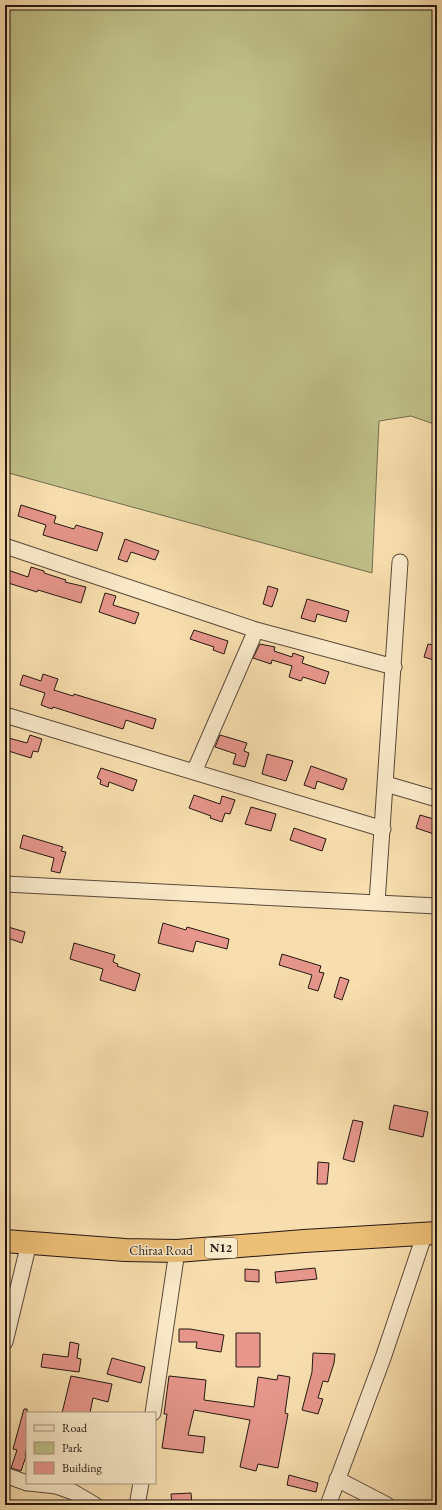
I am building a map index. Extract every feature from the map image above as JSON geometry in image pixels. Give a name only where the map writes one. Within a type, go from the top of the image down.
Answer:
[{"type":"highway","name":"Chiraa Road","points":[[5,1241],[125,1250],[177,1251],[431,1233]]},
{"type":"street","points":[[5,546],[256,630],[394,667]]},
{"type":"street","points":[[378,903],[400,562]]},
{"type":"street","points":[[194,772],[256,630]]},
{"type":"street","points":[[5,715],[383,829]]},
{"type":"street","points":[[386,784],[437,799]]},
{"type":"street","points":[[5,884],[437,906]]},
{"type":"street","points":[[328,1505],[382,1358],[431,1233]]},
{"type":"street","points":[[5,1342],[29,1243]]},
{"type":"street","points":[[152,1412],[177,1251]]},
{"type":"street","points":[[5,1475],[26,1482]]},
{"type":"street","points":[[337,1479],[387,1505]]},
{"type":"street","points":[[37,1484],[56,1486],[73,1492],[96,1505]]},
{"type":"street","points":[[137,1505],[141,1484]]},
{"type":"green space","points":[[5,5],[437,5],[437,425],[411,416],[379,421],[372,573],[5,472]]},
{"type":"building","points":[[21,505],[56,516],[54,523],[74,529],[76,525],[103,533],[97,551],[43,535],[46,525],[18,516]]},
{"type":"building","points":[[125,539],[159,551],[155,560],[131,552],[127,562],[118,559]]},
{"type":"building","points":[[31,567],[66,580],[65,582],[86,587],[81,603],[5,582],[5,569],[28,577]]},
{"type":"building","points":[[268,586],[278,589],[272,607],[263,604]]},
{"type":"building","points":[[105,593],[116,596],[113,605],[139,613],[135,624],[99,612]]},
{"type":"building","points":[[307,599],[349,611],[346,622],[317,614],[315,622],[301,618]]},
{"type":"building","points":[[194,630],[228,641],[224,654],[213,650],[214,647],[190,639]]},
{"type":"building","points":[[260,644],[275,647],[274,651],[292,657],[293,653],[304,657],[302,663],[329,672],[325,684],[303,677],[301,681],[289,677],[292,666],[272,660],[271,664],[253,658]]},
{"type":"building","points":[[428,644],[437,646],[437,661],[424,657]]},
{"type":"building","points":[[43,674],[58,679],[54,690],[73,696],[74,694],[156,719],[153,729],[126,720],[123,729],[53,707],[52,709],[41,705],[45,693],[20,685],[23,675],[41,681]]},
{"type":"building","points":[[30,735],[42,739],[38,752],[33,751],[31,758],[5,750],[5,737],[27,743]]},
{"type":"building","points":[[220,735],[247,743],[244,751],[249,753],[245,767],[233,764],[236,754],[215,747]]},
{"type":"building","points":[[267,754],[293,761],[286,781],[262,774]]},
{"type":"building","points":[[311,766],[347,779],[343,790],[317,781],[315,789],[304,785]]},
{"type":"building","points":[[101,768],[137,780],[133,791],[109,782],[108,787],[100,784],[101,780],[97,778]]},
{"type":"building","points":[[194,795],[220,804],[222,796],[235,800],[230,814],[225,813],[222,822],[210,818],[211,816],[189,808]]},
{"type":"building","points":[[251,807],[276,814],[271,831],[245,824]]},
{"type":"building","points":[[420,815],[437,820],[437,835],[416,828]]},
{"type":"building","points":[[294,828],[326,839],[322,851],[290,840]]},
{"type":"building","points":[[23,835],[63,847],[61,851],[66,852],[60,873],[51,871],[54,858],[20,848]]},
{"type":"building","points":[[163,923],[186,930],[187,927],[229,939],[227,949],[196,941],[193,952],[158,943]]},
{"type":"building","points":[[5,926],[25,932],[22,943],[5,937]]},
{"type":"building","points":[[74,943],[115,955],[113,962],[118,964],[117,966],[140,974],[135,991],[100,980],[103,969],[70,959]]},
{"type":"building","points":[[282,954],[321,966],[319,972],[324,973],[318,991],[308,988],[312,975],[279,965]]},
{"type":"building","points":[[340,977],[349,980],[342,1000],[334,997]]},
{"type":"building","points":[[394,1105],[428,1112],[423,1137],[389,1129]]},
{"type":"building","points":[[353,1120],[363,1122],[354,1162],[343,1159]]},
{"type":"building","points":[[318,1162],[329,1163],[327,1184],[317,1184]]},
{"type":"building","points":[[315,1268],[317,1279],[276,1283],[275,1272]]},
{"type":"building","points":[[245,1269],[259,1270],[259,1282],[245,1281]]},
{"type":"building","points":[[179,1329],[190,1329],[224,1335],[221,1352],[196,1348],[197,1342],[179,1342]]},
{"type":"building","points":[[236,1333],[260,1333],[260,1367],[236,1367]]},
{"type":"building","points":[[70,1342],[79,1344],[77,1358],[81,1359],[79,1372],[41,1367],[43,1354],[68,1357]]},
{"type":"building","points":[[313,1353],[335,1354],[334,1363],[328,1382],[323,1381],[318,1398],[323,1399],[318,1414],[302,1410],[312,1372]]},
{"type":"building","points":[[112,1358],[145,1367],[141,1383],[107,1374]]},
{"type":"building","points":[[278,1375],[290,1377],[285,1413],[288,1414],[278,1468],[258,1464],[256,1471],[240,1467],[250,1420],[194,1410],[188,1435],[205,1437],[203,1453],[162,1448],[167,1414],[164,1414],[169,1376],[206,1380],[204,1400],[254,1407],[258,1377],[277,1380]]},
{"type":"building","points":[[71,1376],[112,1384],[108,1402],[93,1398],[90,1412],[62,1412]]},
{"type":"building","points":[[24,1409],[27,1409],[26,1456],[21,1471],[11,1468],[17,1450],[13,1449]]},
{"type":"building","points":[[289,1475],[318,1483],[316,1492],[287,1485]]},
{"type":"building","points":[[191,1493],[192,1505],[172,1505],[171,1494]]}]
